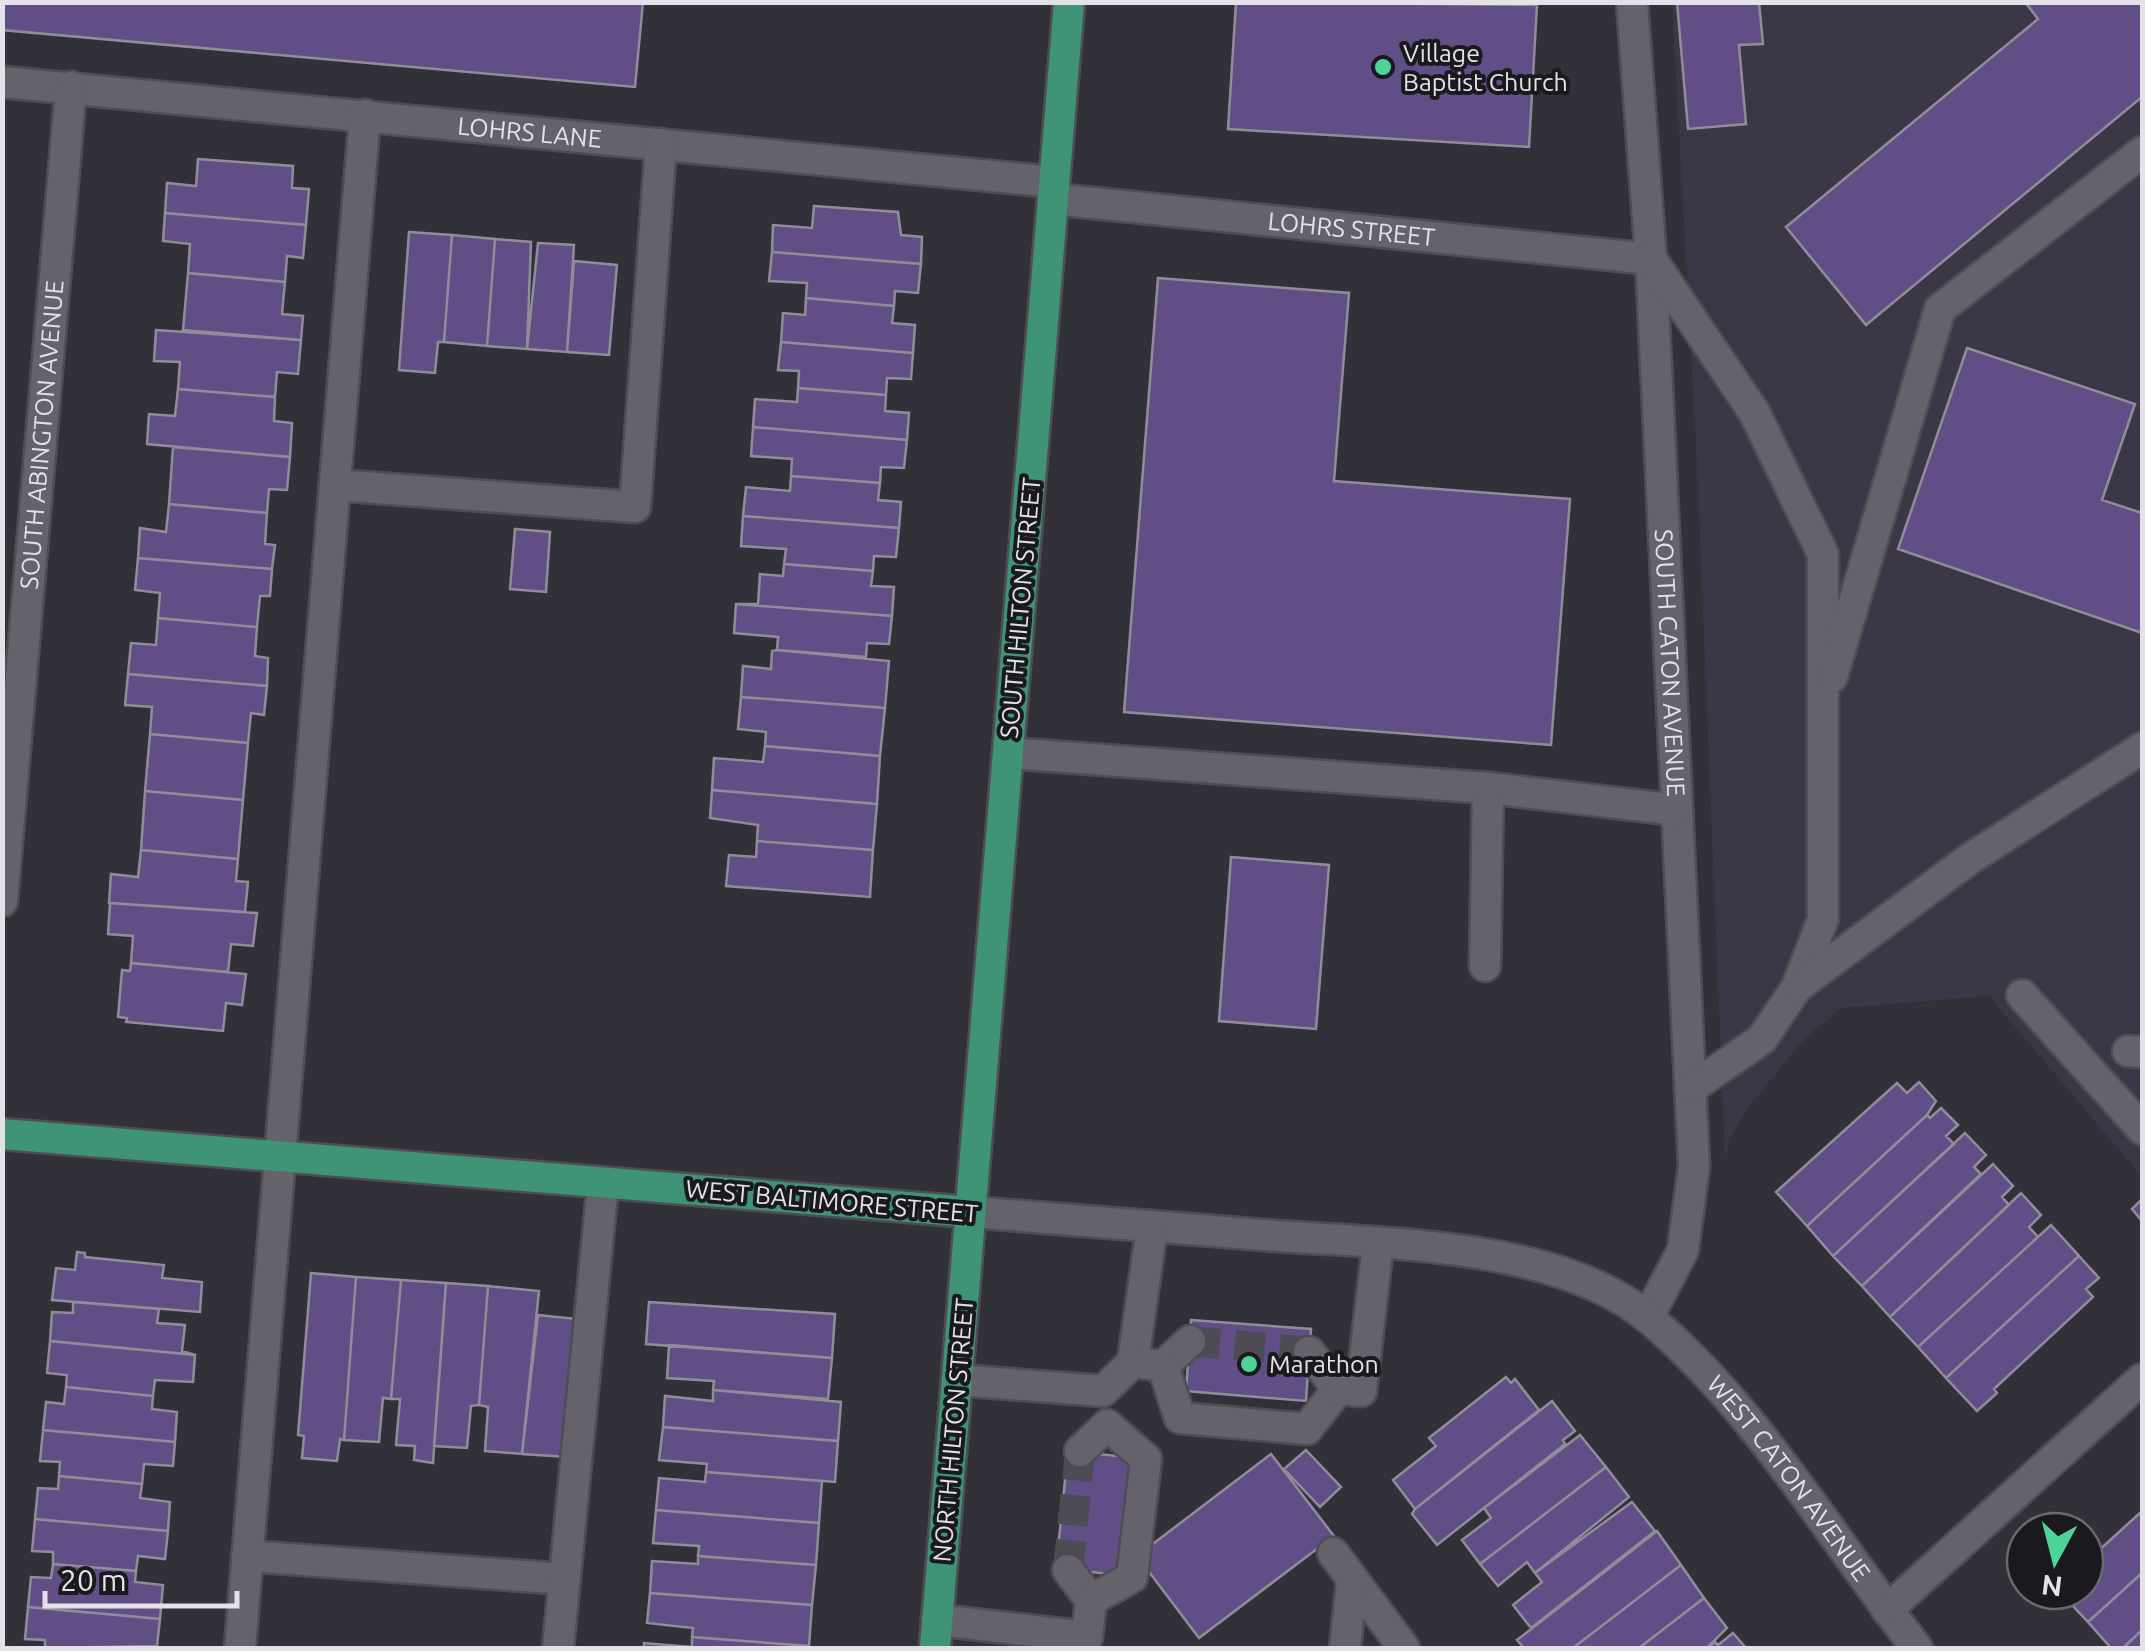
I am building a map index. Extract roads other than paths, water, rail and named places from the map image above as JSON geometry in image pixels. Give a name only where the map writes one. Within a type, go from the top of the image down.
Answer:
[{"type":"main road","name":"SOUTH HILTON STREET","points":[[970,1212],[1068,2]]},
{"type":"main road","name":"WEST BALTIMORE STREET","points":[[2,1134],[970,1212]]},
{"type":"main road","name":"NORTH HILTON STREET","points":[[936,1634],[970,1212]]},
{"type":"street","name":"SOUTH CATON AVENUE","points":[[1632,2],[1651,259],[1694,1166],[1682,1250],[1648,1318]]},
{"type":"street","name":"LOHRS LANE","points":[[2,82],[661,144],[1054,190]]},
{"type":"street","name":"SOUTH ABINGTON AVENUE","points":[[2,901],[71,87]]},
{"type":"street","points":[[240,1648],[365,116]]},
{"type":"street","points":[[335,485],[635,507],[661,144]]},
{"type":"street","points":[[1823,709],[1940,309],[2142,152]]},
{"type":"street","name":"LOHRS STREET","points":[[1054,190],[1651,259]]},
{"type":"street","points":[[1651,259],[1754,412],[1823,554],[1824,919],[1797,987],[1762,1039],[1690,1089]]},
{"type":"street","points":[[1797,987],[1968,860],[2142,748]]},
{"type":"street","points":[[1008,753],[1488,788],[1677,810]]},
{"type":"street","points":[[1485,966],[1488,788]]},
{"type":"street","points":[[2022,995],[2142,1130]]},
{"type":"street","points":[[558,1648],[604,1183]]},
{"type":"street","name":"WEST BALTIMORE STREET","points":[[970,1212],[1378,1244],[1505,1259],[1591,1283],[1648,1318]]},
{"type":"street","points":[[1152,1226],[1148,1364],[1180,1418]]},
{"type":"street","points":[[1309,1352],[1338,1388],[1361,1392],[1378,1244]]},
{"type":"street","name":"WEST CATON AVENUE","points":[[1648,1318],[1729,1396],[1917,1648]]},
{"type":"street","points":[[957,1380],[1104,1391],[1190,1341]]},
{"type":"street","points":[[1886,1610],[2142,1379]]},
{"type":"street","points":[[1180,1418],[1308,1429],[1338,1388]]},
{"type":"street","points":[[1104,1391],[1107,1425],[1146,1459]]},
{"type":"street","points":[[1091,1600],[1132,1576],[1146,1459],[1180,1418]]},
{"type":"street","points":[[1080,1451],[1107,1425]]},
{"type":"street","points":[[1334,1552],[1352,1582],[1404,1648]]},
{"type":"street","points":[[247,1556],[565,1580]]},
{"type":"street","points":[[936,1634],[1084,1643],[1091,1600],[1068,1570]]},
{"type":"street","points":[[1345,1648],[1352,1582]]},
{"type":"tunnel","points":[[1190,1341],[1309,1352]]},
{"type":"tunnel","points":[[1068,1570],[1080,1451]]},
{"type":"place","name":"Village Baptist Church","points":[[1383,67]]},
{"type":"place","name":"Marathon","points":[[1249,1364]]}]
